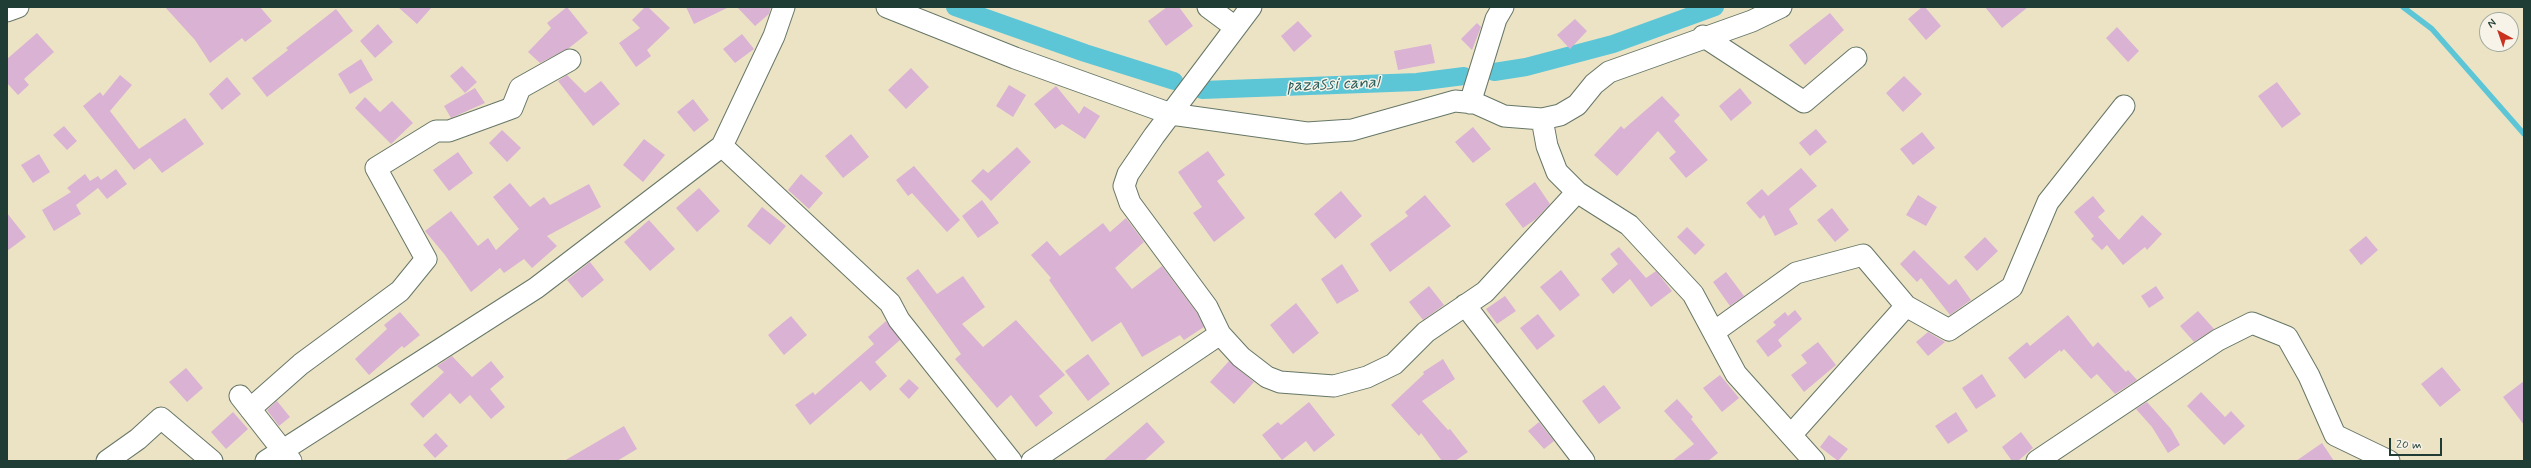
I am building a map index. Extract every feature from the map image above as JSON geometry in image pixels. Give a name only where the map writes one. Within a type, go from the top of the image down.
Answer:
[{"type":"street","points":[[7,11],[18,7]]},
{"type":"street","points":[[570,60],[520,88],[512,108],[449,130],[436,131],[376,168],[426,260],[400,291],[301,364],[245,402],[280,458],[536,288],[722,146],[774,36],[784,7]]},
{"type":"street","points":[[886,7],[1015,58],[1171,114],[1307,133],[1352,130],[1455,102],[1470,103],[1491,109],[1504,116],[1542,119],[1560,115],[1577,105],[1594,84],[1609,72],[1703,36],[1752,21],[1781,7]]},
{"type":"street","points":[[1208,7],[1235,27]]},
{"type":"street","points":[[1251,7],[1128,174],[1124,186],[1126,195],[1160,244],[1199,295],[1220,334],[1241,357],[1267,377],[1288,383],[1334,386],[1367,377],[1394,364],[1426,332],[1485,292],[1577,192]]},
{"type":"street","points":[[1470,103],[1496,19],[1503,7]]},
{"type":"street","points":[[1703,36],[1804,102],[1856,58]]},
{"type":"street","points":[[1714,332],[1796,273],[1863,255],[1906,306],[1948,330],[2012,287],[2048,202],[2124,106]]},
{"type":"street","points":[[1542,119],[1547,146],[1557,172],[1577,192],[1629,225],[1693,294],[1736,374],[1814,461]]},
{"type":"street","points":[[722,146],[890,303],[899,320],[1011,461]]},
{"type":"street","points":[[1466,305],[1584,461]]},
{"type":"street","points":[[1790,435],[1906,306]]},
{"type":"street","points":[[2037,461],[2218,340],[2252,323],[2287,338],[2309,376],[2335,435],[2389,461]]},
{"type":"street","points":[[1032,461],[1220,334]]},
{"type":"street","points":[[107,461],[138,439],[161,418],[212,461]]},
{"type":"building","points":[[165,7],[260,7],[272,21],[245,42],[242,38],[210,63],[195,40]]},
{"type":"building","points":[[398,7],[432,7],[417,24]]},
{"type":"building","points":[[567,7],[588,33],[569,48],[540,63],[528,52],[551,28],[547,23]]},
{"type":"building","points":[[645,7],[648,7],[670,28],[647,50],[651,56],[636,67],[619,43],[640,28],[632,20]]},
{"type":"building","points":[[686,7],[729,7],[694,24]]},
{"type":"building","points":[[737,7],[771,7],[769,14],[755,26]]},
{"type":"building","points":[[1167,7],[1179,7],[1193,26],[1166,46],[1148,21]]},
{"type":"building","points":[[1922,7],[1925,7],[1941,26],[1926,40],[1908,19]]},
{"type":"building","points":[[1985,7],[2028,7],[2002,28]]},
{"type":"building","points":[[336,9],[353,31],[267,97],[252,78],[288,50],[286,48]]},
{"type":"building","points":[[1830,13],[1844,30],[1805,65],[1789,45]]},
{"type":"building","points":[[1575,19],[1587,31],[1570,49],[1557,35]]},
{"type":"building","points":[[1298,21],[1312,36],[1294,52],[1281,36]]},
{"type":"building","points":[[1477,23],[1481,27],[1472,50],[1461,39]]},
{"type":"building","points":[[378,24],[393,42],[375,58],[360,41]]},
{"type":"building","points":[[2117,27],[2139,51],[2128,62],[2106,38]]},
{"type":"building","points":[[37,33],[54,52],[24,79],[29,85],[18,95],[7,83],[7,59]]},
{"type":"building","points":[[742,34],[754,49],[735,63],[723,49]]},
{"type":"building","points":[[1431,44],[1435,63],[1398,70],[1394,51]]},
{"type":"building","points":[[361,59],[373,80],[350,94],[338,74]]},
{"type":"building","points":[[462,66],[477,82],[465,93],[450,76]]},
{"type":"building","points":[[911,68],[929,87],[906,109],[888,90]]},
{"type":"building","points":[[120,75],[132,85],[110,111],[139,149],[185,118],[204,144],[162,173],[150,158],[134,170],[83,106],[100,92],[103,96]]},
{"type":"building","points":[[567,75],[585,93],[601,81],[620,104],[593,126],[558,81]]},
{"type":"building","points":[[1904,76],[1922,94],[1903,112],[1886,93]]},
{"type":"building","points":[[227,77],[241,94],[222,110],[209,94]]},
{"type":"building","points":[[2277,82],[2301,114],[2282,128],[2258,96]]},
{"type":"building","points":[[1009,85],[1026,95],[1013,117],[996,106]]},
{"type":"building","points":[[1056,86],[1079,114],[1084,106],[1100,116],[1085,139],[1062,124],[1055,129],[1034,104]]},
{"type":"building","points":[[475,88],[485,103],[451,118],[444,106]]},
{"type":"building","points":[[1740,88],[1752,103],[1731,121],[1719,106]]},
{"type":"building","points":[[1662,96],[1680,115],[1674,121],[1708,160],[1686,178],[1669,158],[1676,152],[1658,131],[1617,176],[1594,155],[1621,126],[1624,129]]},
{"type":"building","points":[[365,97],[380,112],[392,101],[413,123],[391,144],[355,108]]},
{"type":"building","points":[[693,99],[709,120],[694,132],[677,112]]},
{"type":"building","points":[[64,126],[77,141],[67,150],[53,135]]},
{"type":"building","points":[[1473,127],[1491,149],[1473,163],[1455,142]]},
{"type":"building","points":[[1816,129],[1827,142],[1810,156],[1799,143]]},
{"type":"building","points":[[502,130],[521,148],[507,162],[489,143]]},
{"type":"building","points":[[1922,132],[1935,148],[1913,165],[1900,149]]},
{"type":"building","points":[[851,134],[869,157],[843,178],[825,156]]},
{"type":"building","points":[[644,139],[665,155],[643,182],[623,165]]},
{"type":"building","points":[[1017,147],[1031,162],[991,201],[971,181],[983,169],[988,173]]},
{"type":"building","points":[[1208,151],[1225,175],[1217,181],[1245,218],[1214,242],[1193,213],[1202,207],[1178,172]]},
{"type":"building","points":[[458,152],[473,173],[449,191],[433,170]]},
{"type":"building","points":[[39,154],[50,172],[33,183],[21,165]]},
{"type":"building","points":[[914,166],[960,220],[947,232],[912,193],[908,196],[896,180]]},
{"type":"building","points":[[1801,168],[1817,186],[1789,209],[1798,224],[1775,236],[1764,215],[1760,219],[1746,203],[1762,189],[1768,196]]},
{"type":"building","points":[[116,169],[127,184],[107,199],[98,188],[76,205],[81,214],[54,231],[42,210],[71,192],[67,188],[85,174],[90,181],[98,176],[101,180]]},
{"type":"building","points":[[801,174],[823,193],[809,209],[788,190]]},
{"type":"building","points":[[1535,182],[1550,204],[1536,219],[1523,228],[1505,204]]},
{"type":"building","points":[[510,183],[530,207],[544,197],[550,205],[589,184],[601,207],[547,236],[557,246],[532,268],[524,259],[504,273],[500,268],[471,292],[445,255],[425,231],[451,211],[478,246],[488,238],[496,250],[519,229],[493,197]]},
{"type":"building","points":[[699,188],[720,211],[697,232],[676,208]]},
{"type":"building","points":[[1341,191],[1362,216],[1335,239],[1314,214]]},
{"type":"building","points":[[1425,195],[1451,226],[1390,272],[1370,244],[1408,216],[1405,212]]},
{"type":"building","points":[[1918,195],[1937,207],[1926,226],[1906,215]]},
{"type":"building","points":[[2093,196],[2105,211],[2098,217],[2119,240],[2142,215],[2162,234],[2147,250],[2145,247],[2123,265],[2107,245],[2102,250],[2091,239],[2094,236],[2074,212]]},
{"type":"building","points":[[982,200],[999,223],[978,238],[962,216]]},
{"type":"building","points":[[762,207],[786,226],[770,245],[747,226]]},
{"type":"building","points":[[1832,208],[1849,230],[1835,242],[1817,220]]},
{"type":"building","points":[[7,213],[26,237],[7,251]]},
{"type":"building","points":[[1126,218],[1144,242],[1115,268],[1132,289],[1162,266],[1197,313],[1204,327],[1184,340],[1180,335],[1142,357],[1121,322],[1092,342],[1049,280],[1051,278],[1031,255],[1047,241],[1060,256],[1103,223],[1110,232]]},
{"type":"building","points":[[649,220],[675,249],[650,271],[624,242]]},
{"type":"building","points":[[1687,227],[1705,245],[1695,255],[1677,237]]},
{"type":"building","points":[[2366,236],[2378,250],[2361,265],[2349,250]]},
{"type":"building","points":[[1985,237],[1998,251],[1977,271],[1964,257]]},
{"type":"building","points":[[1619,247],[1646,278],[1656,271],[1672,291],[1651,307],[1630,279],[1613,294],[1601,279],[1618,264],[1610,254]]},
{"type":"building","points":[[1914,250],[1949,285],[1956,279],[1971,300],[1950,315],[1921,278],[1917,282],[1900,264]]},
{"type":"building","points":[[590,262],[604,280],[582,298],[567,280]]},
{"type":"building","points":[[1342,264],[1359,291],[1337,304],[1321,279]]},
{"type":"building","points":[[918,269],[937,294],[963,276],[985,307],[962,324],[983,347],[1016,320],[1065,375],[1039,396],[1053,413],[1036,427],[1011,395],[997,408],[955,359],[961,354],[906,278]]},
{"type":"building","points":[[1561,270],[1580,295],[1560,311],[1540,287]]},
{"type":"building","points":[[1726,272],[1744,296],[1730,306],[1713,282]]},
{"type":"building","points":[[1429,286],[1444,305],[1423,320],[1409,302]]},
{"type":"building","points":[[2156,286],[2164,298],[2149,308],[2141,296]]},
{"type":"building","points":[[1505,296],[1516,311],[1497,324],[1486,309]]},
{"type":"building","points":[[1296,303],[1319,333],[1293,354],[1270,325]]},
{"type":"building","points":[[1795,310],[1802,319],[1778,340],[1782,346],[1768,357],[1756,341],[1776,325],[1773,322],[1785,312],[1788,316]]},
{"type":"building","points":[[2198,311],[2214,329],[2194,342],[2180,326]]},
{"type":"building","points":[[400,312],[420,335],[404,348],[402,346],[369,375],[355,359],[387,329],[384,325]]},
{"type":"building","points":[[1538,314],[1555,336],[1537,350],[1520,328]]},
{"type":"building","points":[[2068,315],[2093,347],[2098,342],[2126,372],[2128,370],[2137,380],[2115,394],[2097,374],[2091,379],[2064,349],[2061,352],[2060,350],[2025,379],[2008,358],[2027,342],[2030,346]]},
{"type":"building","points":[[791,316],[807,335],[784,355],[768,335]]},
{"type":"building","points":[[886,321],[900,340],[875,362],[887,376],[870,391],[861,381],[810,425],[795,405],[813,392],[815,395],[874,344],[868,337]]},
{"type":"building","points":[[1928,332],[1945,342],[1928,356],[1916,342]]},
{"type":"building","points":[[1818,342],[1836,365],[1804,392],[1791,375],[1807,363],[1801,355]]},
{"type":"building","points":[[1088,354],[1110,384],[1088,401],[1065,371]]},
{"type":"building","points":[[452,356],[472,377],[491,361],[504,377],[490,389],[505,407],[491,419],[470,395],[460,404],[450,393],[423,418],[410,404],[444,372],[437,366]]},
{"type":"building","points":[[1443,359],[1455,379],[1422,401],[1448,430],[1450,429],[1468,452],[1455,461],[1442,461],[1421,433],[1419,436],[1391,405],[1424,374],[1423,372]]},
{"type":"building","points":[[1229,361],[1254,382],[1234,404],[1210,382]]},
{"type":"building","points":[[2442,367],[2461,390],[2440,407],[2421,384]]},
{"type":"building","points":[[186,368],[203,388],[187,402],[169,382]]},
{"type":"building","points":[[1982,374],[1996,396],[1976,409],[1962,388]]},
{"type":"building","points":[[1720,375],[1739,398],[1722,412],[1703,388]]},
{"type":"building","points":[[909,379],[919,388],[909,399],[899,389]]},
{"type":"building","points":[[2524,381],[2524,425],[2503,397]]},
{"type":"building","points":[[1604,385],[1621,408],[1599,424],[1582,401]]},
{"type":"building","points":[[2201,392],[2225,417],[2231,411],[2245,426],[2224,445],[2187,406]]},
{"type":"building","points":[[1677,399],[1693,417],[1691,419],[1718,453],[1708,461],[1672,461],[1694,444],[1664,411]]},
{"type":"building","points":[[277,401],[290,417],[279,426],[267,410]]},
{"type":"building","points":[[1309,402],[1335,435],[1314,452],[1306,441],[1282,460],[1262,435],[1278,422],[1281,425]]},
{"type":"building","points":[[2147,402],[2171,429],[2180,445],[2168,453],[2152,427],[2136,409]]},
{"type":"building","points":[[233,412],[248,429],[226,449],[211,432]]},
{"type":"building","points":[[1956,412],[1968,431],[1948,444],[1935,426]]},
{"type":"building","points":[[1147,422],[1165,442],[1144,461],[1103,461]]},
{"type":"building","points":[[1539,422],[1554,441],[1544,449],[1528,431]]},
{"type":"building","points":[[624,426],[637,449],[617,461],[564,461]]},
{"type":"building","points":[[2021,432],[2033,448],[2018,461],[2012,461],[2002,447]]},
{"type":"building","points":[[436,433],[448,446],[435,458],[423,445]]},
{"type":"building","points":[[1829,435],[1848,449],[1838,461],[1820,447]]},
{"type":"building","points":[[2322,443],[2334,461],[2296,461]]},
{"type":"waterway","name":"pazassi canal","points":[[955,7],[1085,53],[1174,81]]},
{"type":"waterway","name":"pazassi canal","points":[[1494,72],[1526,67],[1613,44],[1715,7]]},
{"type":"waterway","points":[[2403,7],[2432,29],[2524,134]]},
{"type":"waterway","name":"pazassi canal","points":[[1202,90],[1417,82],[1464,76]]}]
